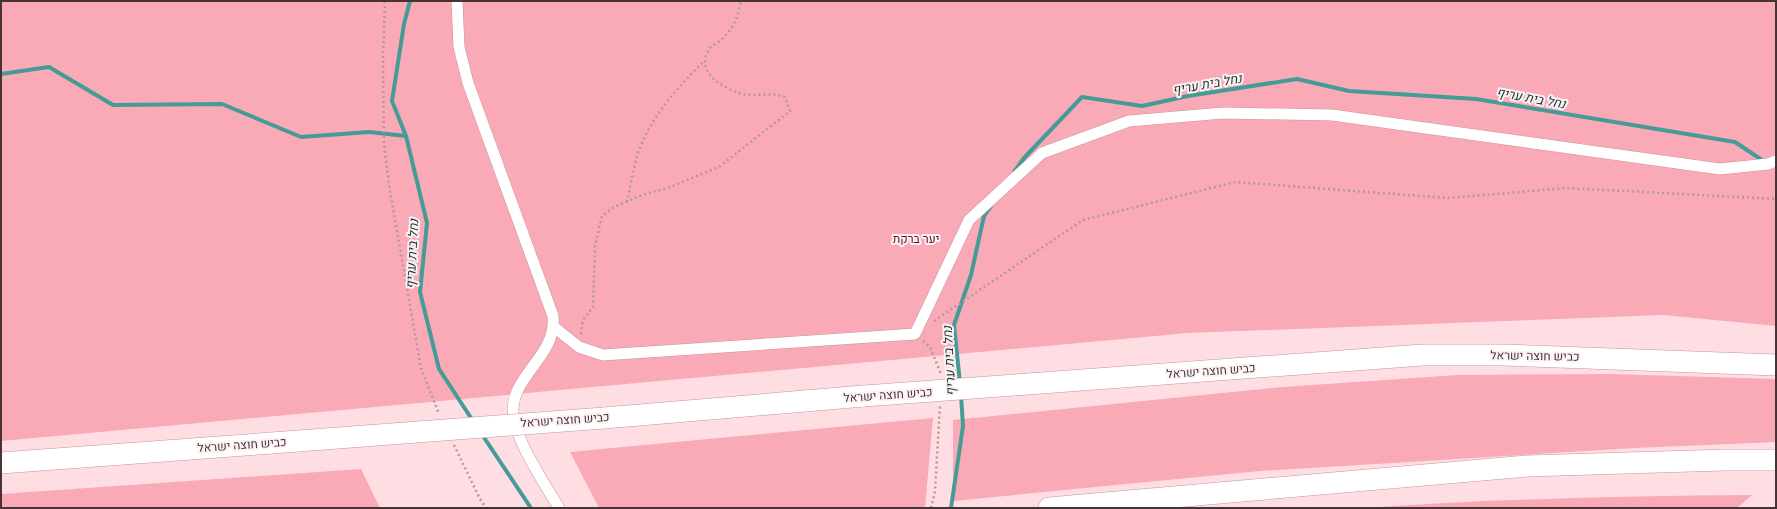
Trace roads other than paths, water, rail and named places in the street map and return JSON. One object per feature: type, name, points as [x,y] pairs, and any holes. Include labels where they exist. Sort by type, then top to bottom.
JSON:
[{"type":"highway","name":"כביש חוצה ישראל","points":[[1,463],[604,418],[864,396],[1423,355],[1504,355],[1776,365]]},
{"type":"highway","points":[[1049,508],[1527,466],[1724,460],[1776,460]]},
{"type":"street","points":[[457,1],[459,47],[468,83],[553,316],[554,327],[544,354],[516,395],[513,410],[515,424],[521,441],[559,508]]},
{"type":"street","points":[[554,327],[579,347],[603,355],[915,334],[970,220],[1042,153],[1129,121],[1222,113],[1332,115],[1720,169],[1768,164],[1776,161]]},
{"type":"waterway","name":"נחל בית עריף","points":[[410,1],[404,24],[392,101],[406,136],[427,223],[420,292],[439,369],[473,421]]},
{"type":"waterway","points":[[1,74],[49,67],[113,105],[222,104],[301,137],[369,132],[406,136]]},
{"type":"waterway","name":"נחל בית עריף","points":[[1014,172],[1024,158],[1082,97],[1142,106],[1188,96],[1297,79],[1349,91],[1476,99],[1735,142],[1765,162]]},
{"type":"waterway","name":"נחל בית עריף","points":[[960,383],[954,325],[971,275],[984,216],[991,206]]},
{"type":"waterway","name":"נחל בית עריף","points":[[951,508],[963,426],[961,395]]},
{"type":"waterway","name":"נחל בית עריף","points":[[481,433],[531,508]]},
{"type":"park label","name":"יער ברקת","points":[[916,239]]}]
